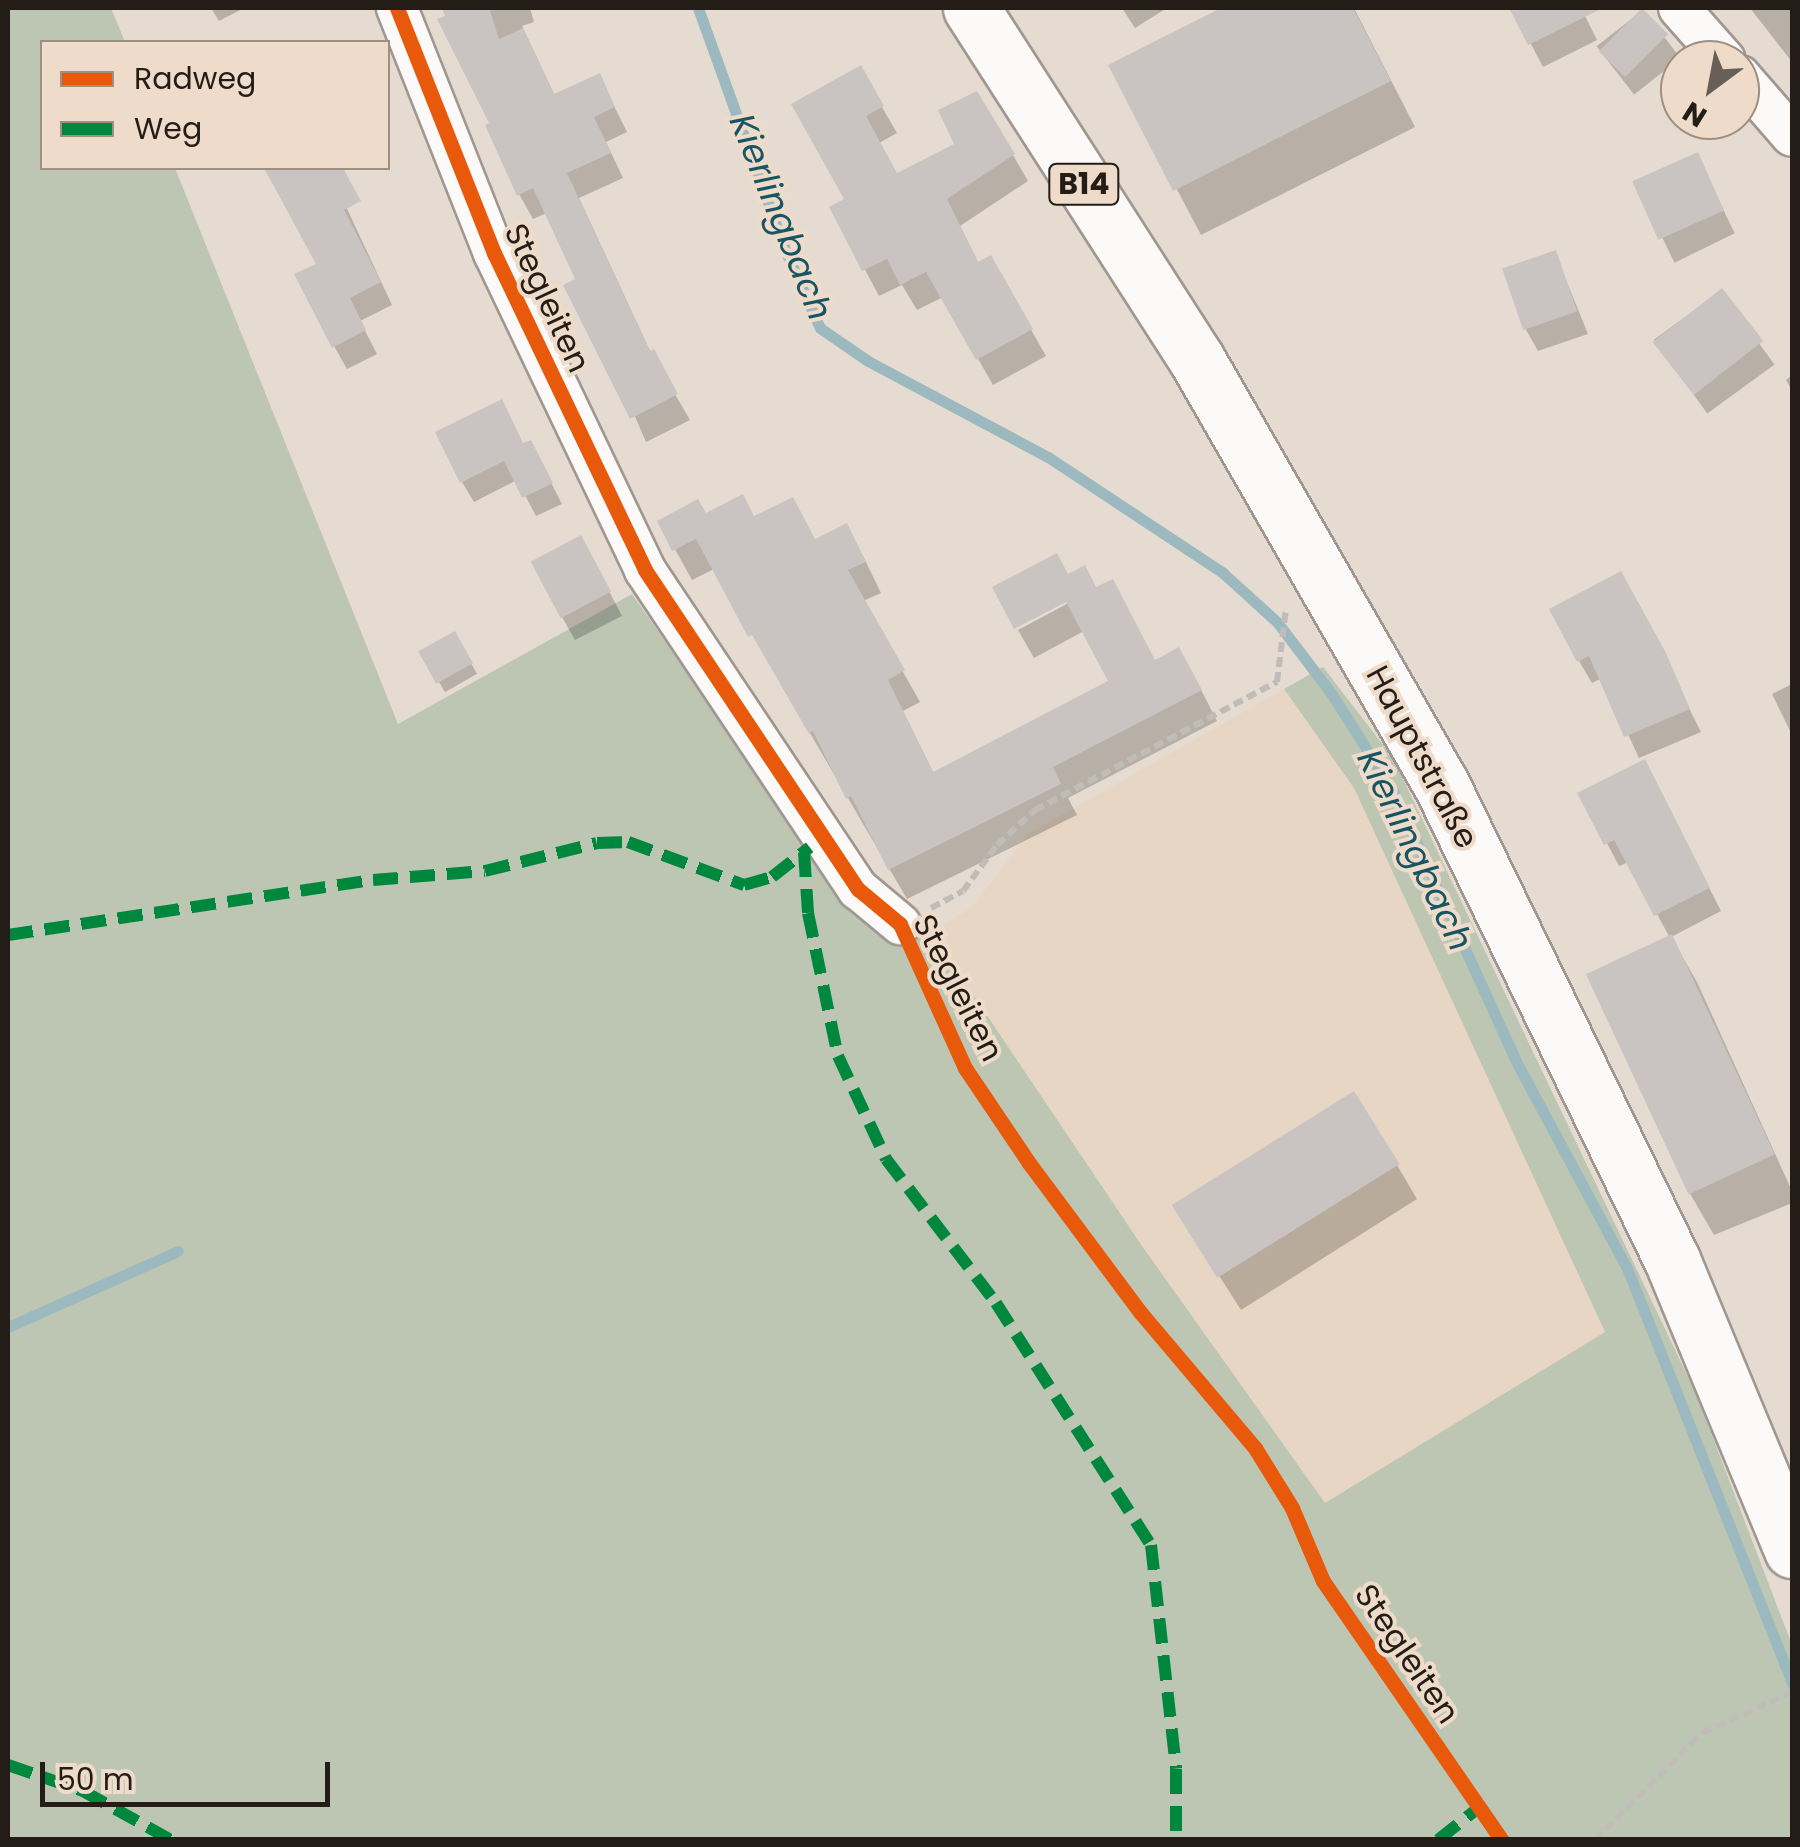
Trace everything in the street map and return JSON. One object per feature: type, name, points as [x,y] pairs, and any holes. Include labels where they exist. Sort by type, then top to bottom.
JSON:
[{"type":"main road","name":"Hauptstraße","points":[[970,8],[1197,360],[1441,784],[1672,1260],[1792,1550]]},
{"type":"street","name":"Stegleiten","points":[[397,8],[494,252],[644,570],[858,890],[900,924]]},
{"type":"street","points":[[1679,8],[1708,40]]},
{"type":"street","points":[[1760,99],[1792,136]]},
{"type":"path","points":[[900,924],[964,892],[997,846],[1035,810],[1276,682],[1287,602]]},
{"type":"path","points":[[1595,1840],[1702,1733],[1792,1692]]},
{"type":"shaded area","points":[[1284,689],[1354,788],[1606,1332],[1325,1504],[1142,1246],[931,932],[971,908],[1028,834]]},
{"type":"green space","points":[[8,8],[111,8],[124,40],[40,40],[40,170],[176,170],[398,724],[632,594],[853,910],[931,932],[1142,1246],[1325,1503],[1605,1332],[1354,788],[1284,689],[1323,667],[1393,758],[1697,1396],[1792,1645],[1792,1839],[8,1840]]},
{"type":"building","points":[[442,8],[489,8],[499,39],[523,28],[554,94],[600,73],[615,107],[594,117],[611,153],[567,173],[650,351],[654,349],[678,394],[630,419],[563,285],[575,279],[533,188],[517,196],[485,125],[489,123],[437,19],[445,16]]},
{"type":"building","points":[[1221,8],[1353,8],[1391,81],[1173,191],[1108,65]]},
{"type":"building","points":[[1509,8],[1603,8],[1528,45]]},
{"type":"building","points":[[1642,8],[1668,34],[1625,77],[1599,51]]},
{"type":"building","points":[[861,65],[884,106],[866,116],[897,173],[954,144],[938,110],[977,91],[1015,154],[947,199],[978,262],[991,255],[1033,329],[976,360],[926,272],[900,285],[887,259],[862,271],[829,207],[844,199],[791,104]]},
{"type":"building","points":[[1698,152],[1724,210],[1658,240],[1632,181]]},
{"type":"building","points":[[265,170],[344,170],[361,201],[344,210],[381,282],[350,298],[366,330],[332,348],[294,274],[316,264]]},
{"type":"building","points":[[1556,250],[1577,311],[1523,330],[1502,269]]},
{"type":"building","points":[[1722,288],[1763,341],[1694,395],[1653,342]]},
{"type":"building","points":[[502,399],[523,443],[531,440],[553,483],[522,498],[504,461],[460,483],[435,432]]},
{"type":"building","points":[[743,494],[754,516],[793,497],[815,539],[847,523],[866,562],[848,570],[905,670],[888,680],[933,772],[1108,681],[1066,602],[1014,629],[992,587],[1057,553],[1068,574],[1085,565],[1096,587],[1113,579],[1155,660],[1179,647],[1202,690],[1053,767],[1061,784],[888,870],[851,796],[846,799],[813,731],[809,734],[752,635],[748,637],[696,539],[672,551],[657,521],[698,499],[706,513]]},
{"type":"building","points":[[581,535],[611,592],[561,618],[531,562]]},
{"type":"building","points":[[1621,571],[1666,653],[1690,709],[1624,737],[1589,656],[1577,662],[1549,609]]},
{"type":"building","points":[[455,631],[473,663],[436,684],[418,651]]},
{"type":"building","points":[[1645,759],[1710,888],[1654,916],[1614,840],[1604,845],[1577,793]]},
{"type":"building","points":[[1672,934],[1775,1154],[1689,1194],[1586,974]]},
{"type":"building","points":[[1354,1091],[1400,1164],[1217,1278],[1172,1205]]},
{"type":"waterway","name":"Kierlingbach","points":[[698,8],[786,252],[820,328],[868,361],[1048,457],[1223,573],[1277,622],[1331,693],[1393,791],[1518,1065],[1627,1268],[1792,1683]]},
{"type":"waterway","points":[[8,1327],[178,1251]]},
{"type":"marked path","points":[[8,935],[373,880],[485,871],[597,843],[628,842],[744,885],[772,877],[810,847]]},
{"type":"marked path","points":[[804,852],[808,913],[838,1056],[886,1159],[996,1303],[1151,1545],[1176,1769],[1176,1840]]},
{"type":"marked path","points":[[8,1765],[83,1791],[171,1840]]},
{"type":"marked path","points":[[1438,1840],[1477,1809]]},
{"type":"cycle path","points":[[397,8],[494,253],[645,570],[858,889],[900,924],[965,1068],[1029,1163],[1140,1312],[1255,1448],[1292,1508],[1323,1581],[1502,1840]]}]
